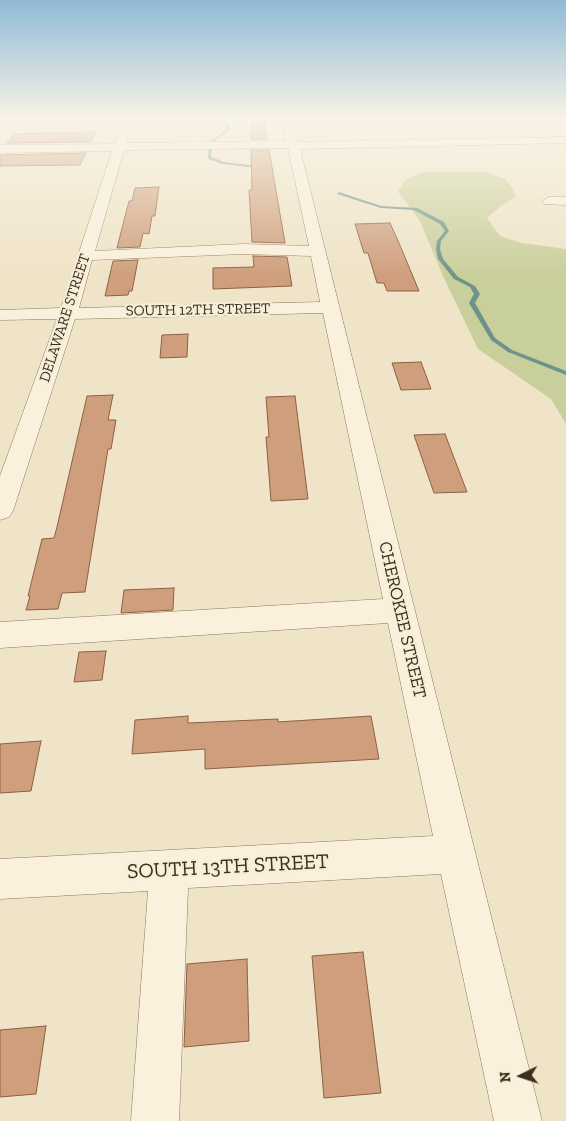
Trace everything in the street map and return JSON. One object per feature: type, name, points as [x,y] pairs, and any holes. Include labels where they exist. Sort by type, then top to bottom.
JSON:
[{"type":"street","name":"DELAWARE STREET","points":[[0,511],[68,313],[111,171]]},
{"type":"street","name":"CHEROKEE STREET","points":[[299,171],[329,307],[518,1121]]},
{"type":"street","points":[[549,201],[566,201]]},
{"type":"street","points":[[85,256],[244,249],[317,251]]},
{"type":"street","name":"SOUTH 12TH STREET","points":[[0,315],[329,307]]},
{"type":"street","points":[[0,635],[399,610]]},
{"type":"street","name":"SOUTH 13TH STREET","points":[[0,879],[456,854]]},
{"type":"street","points":[[155,1121],[169,870]]},
{"type":"green space","points":[[424,172],[487,172],[505,179],[513,189],[516,197],[502,205],[487,218],[500,236],[522,243],[566,249],[566,424],[551,399],[478,349],[443,276],[420,221],[398,192],[406,179]]},
{"type":"building","points":[[252,171],[273,171],[285,243],[252,242],[249,190],[252,190]]},
{"type":"building","points":[[159,187],[155,216],[152,216],[149,234],[143,233],[140,247],[117,248],[129,201],[132,201],[135,188]]},
{"type":"building","points":[[390,223],[419,291],[387,291],[384,283],[377,283],[368,253],[364,253],[355,224]]},
{"type":"building","points":[[253,256],[287,257],[292,286],[213,289],[213,268],[254,267]]},
{"type":"building","points":[[138,260],[132,291],[129,291],[128,295],[105,296],[113,261]]},
{"type":"building","points":[[188,334],[187,357],[160,358],[162,335]]},
{"type":"building","points":[[421,362],[431,389],[401,390],[392,363]]},
{"type":"building","points":[[113,395],[108,420],[116,420],[111,449],[108,449],[85,592],[62,593],[58,609],[26,610],[42,539],[54,538],[87,396]]},
{"type":"building","points":[[295,396],[308,499],[271,501],[266,437],[269,437],[266,397]]},
{"type":"building","points":[[445,434],[467,492],[434,493],[414,435]]},
{"type":"building","points":[[174,588],[173,610],[121,613],[124,590]]},
{"type":"building","points":[[106,651],[102,680],[74,682],[79,652]]},
{"type":"building","points":[[188,716],[188,723],[278,719],[278,722],[371,716],[379,759],[205,769],[205,749],[132,754],[135,720]]},
{"type":"building","points":[[41,741],[31,791],[0,793],[0,744]]},
{"type":"building","points":[[363,952],[381,1093],[324,1098],[312,956]]},
{"type":"building","points":[[247,959],[249,1041],[184,1047],[187,964]]},
{"type":"building","points":[[46,1026],[36,1094],[0,1097],[0,1030]]},
{"type":"waterway","points":[[339,193],[381,207],[415,209],[442,223],[447,231],[439,241],[438,249],[441,259],[456,278],[472,286],[477,294],[472,303],[493,339],[510,351],[566,373]]}]
